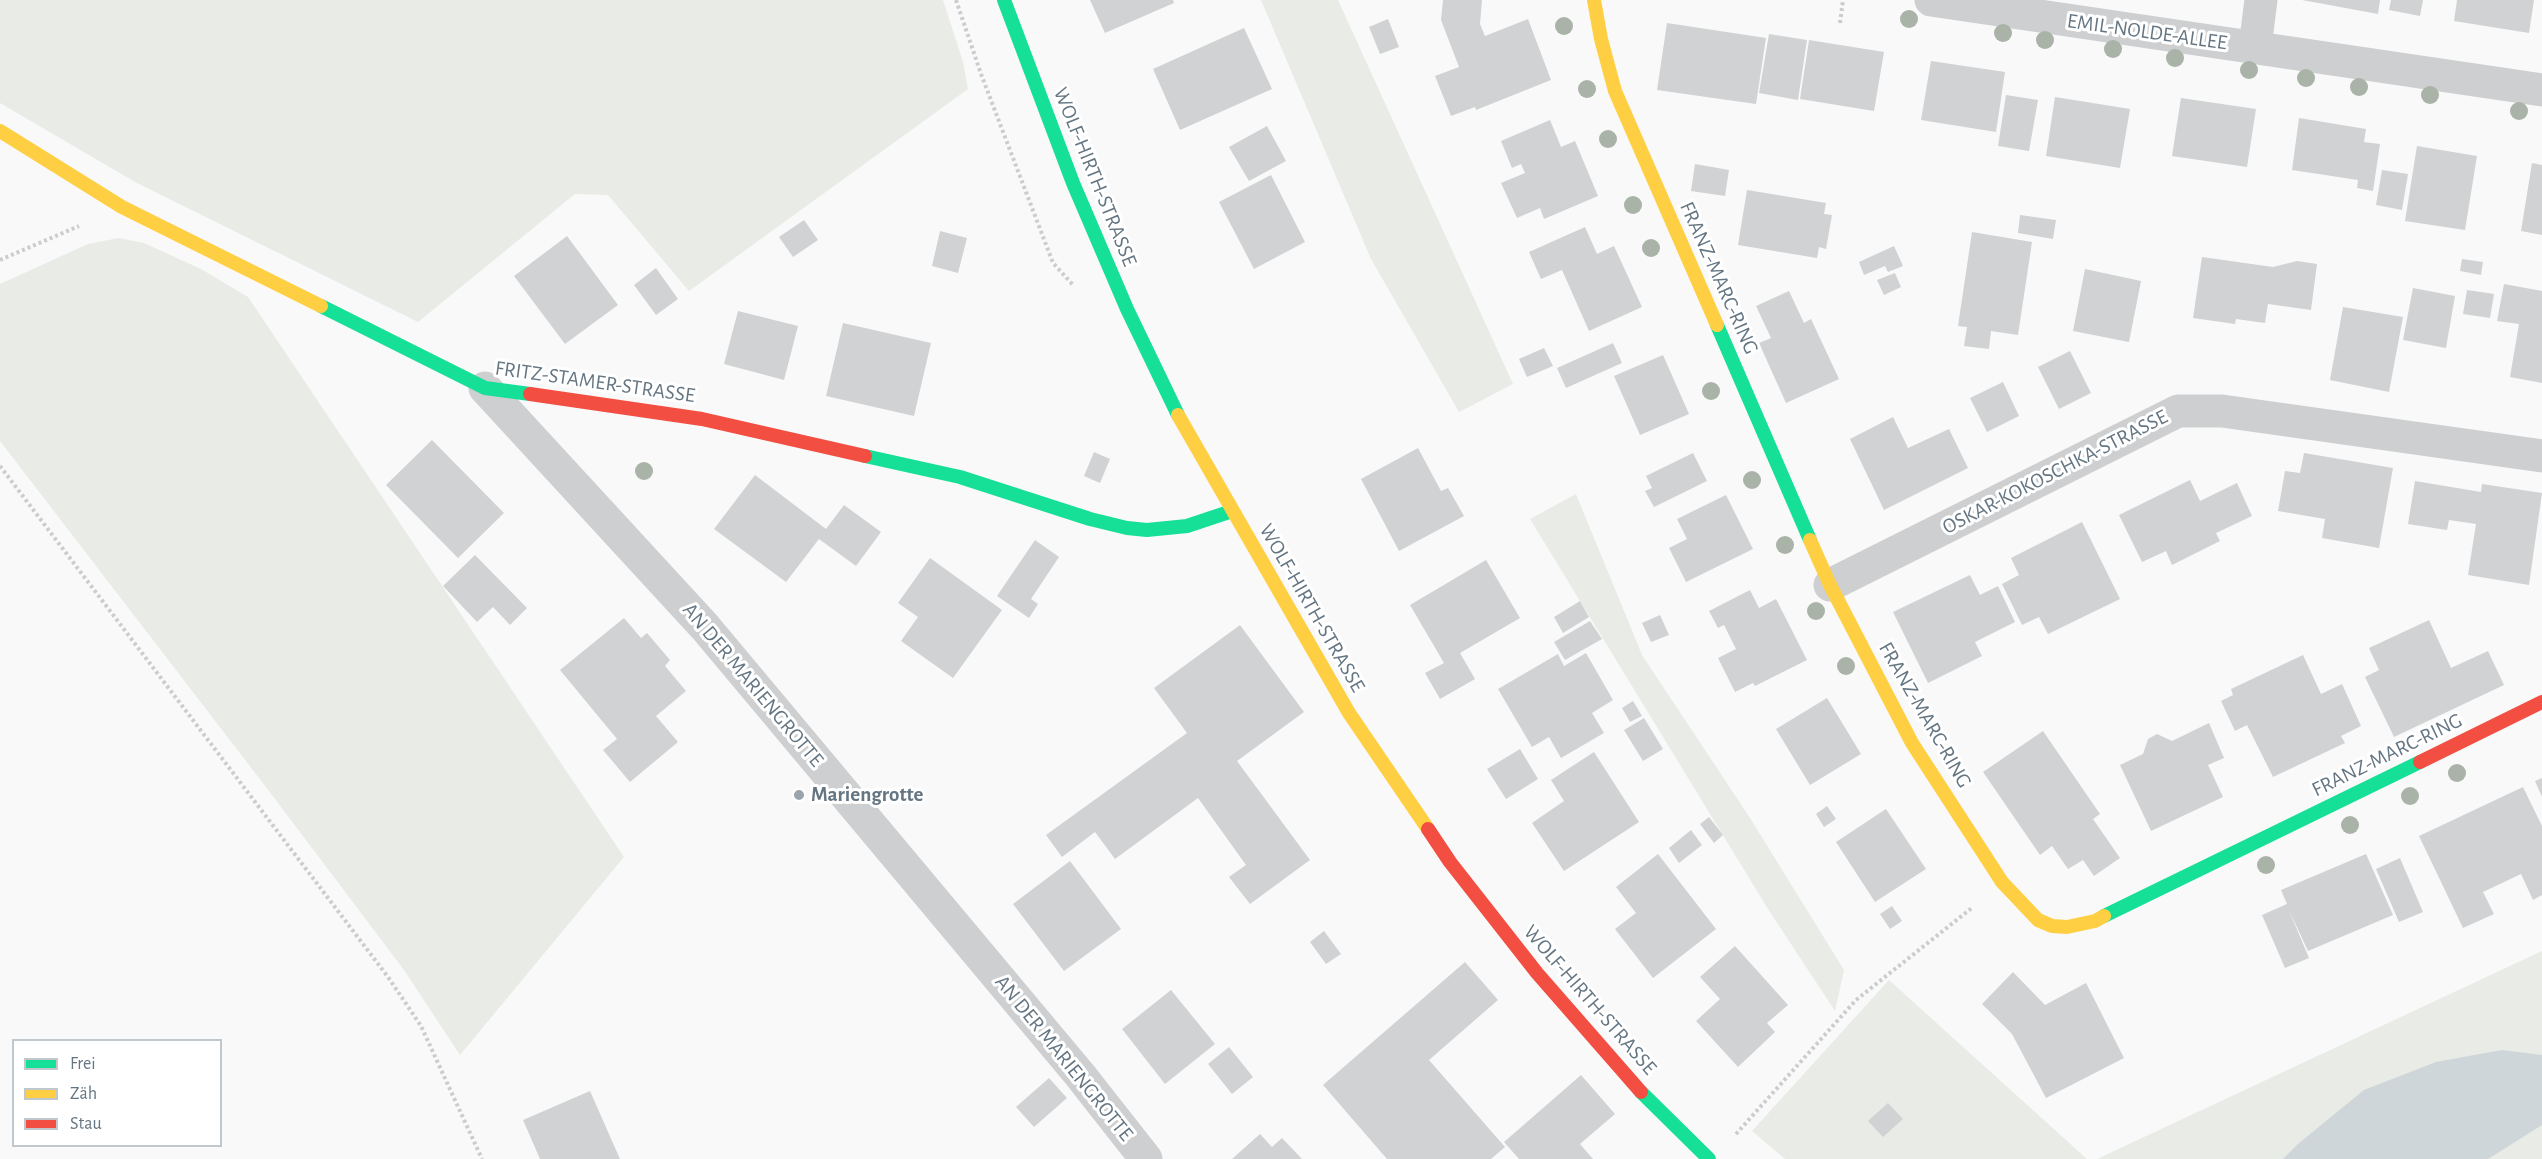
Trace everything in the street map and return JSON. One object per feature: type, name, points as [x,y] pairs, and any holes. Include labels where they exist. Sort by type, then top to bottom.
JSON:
[{"type":"street","name":"WOLF-HIRTH-STRASSE","points":[[1004,0],[1073,183],[1127,309],[1177,412],[1349,713],[1450,862],[1537,973],[1635,1086],[1709,1159]]},
{"type":"street","name":"FRANZ-MARC-RING","points":[[1594,0],[1601,39],[1615,91],[1830,585],[1912,743],[2007,888],[2038,920],[2052,926],[2067,927],[2095,921],[2542,702]]},
{"type":"street","name":"EMIL-NOLDE-ALLEE","points":[[1931,0],[2542,90]]},
{"type":"street","name":"EMIL-NOLDE-ALLEE","points":[[2255,47],[2261,0]]},
{"type":"street","name":"FRITZ-STAMER-STRASSE","points":[[0,131],[122,207],[485,388],[702,419],[960,477],[1090,519],[1127,528],[1147,530],[1187,526],[1232,511]]},
{"type":"street","name":"AN DER MARIENGROTTE","points":[[485,388],[705,627],[1080,1075],[1146,1159]]},
{"type":"street","name":"OSKAR-KOKOSCHKA-STRASSE","points":[[1830,585],[2178,411],[2222,411],[2542,456]]},
{"type":"path","points":[[956,0],[981,74],[1053,263],[1076,288]]},
{"type":"path","points":[[1840,23],[1843,0]]},
{"type":"path","points":[[0,260],[122,207]]},
{"type":"path","points":[[0,466],[388,977],[421,1026],[482,1159]]},
{"type":"path","points":[[1732,1138],[1856,1000],[1974,906]]},
{"type":"shaded area","points":[[0,0],[943,0],[963,62],[968,89],[689,291],[608,195],[575,194],[418,322],[135,182],[0,103]]},
{"type":"shaded area","points":[[1261,0],[1338,0],[1513,384],[1459,412],[1371,259]]},
{"type":"shaded area","points":[[119,238],[144,243],[201,269],[248,297],[624,857],[460,1055],[404,970],[0,441],[0,284],[88,244]]},
{"type":"shaded area","points":[[1576,494],[1642,655],[1750,818],[1844,970],[1835,1011],[1768,909],[1530,519]]},
{"type":"shaded area","points":[[2542,951],[2542,1159],[2097,1159]]},
{"type":"shaded area","points":[[1889,980],[2087,1159],[1785,1159],[1752,1131]]},
{"type":"shaded area","points":[[2502,1050],[2542,1055],[2542,1125],[2488,1159],[2283,1159],[2364,1090],[2436,1062]]},
{"type":"building","points":[[1090,0],[1173,0],[1174,3],[1105,33]]},
{"type":"building","points":[[1443,0],[1482,0],[1480,24],[1485,36],[1528,19],[1551,80],[1476,110],[1475,107],[1451,116],[1435,76],[1459,67],[1441,20]]},
{"type":"building","points":[[2302,0],[2380,0],[2378,14]]},
{"type":"building","points":[[2391,0],[2423,0],[2420,16],[2389,10]]},
{"type":"building","points":[[2457,0],[2534,0],[2529,33],[2454,21]]},
{"type":"building","points":[[1388,19],[1399,47],[1380,54],[1369,27]]},
{"type":"building","points":[[1667,23],[1766,38],[1756,104],[1657,90]]},
{"type":"building","points":[[1244,28],[1272,89],[1180,130],[1153,69]]},
{"type":"building","points":[[1769,34],[1807,40],[1798,100],[1759,93]]},
{"type":"building","points":[[1809,40],[1884,52],[1874,111],[1800,99]]},
{"type":"building","points":[[1931,61],[2005,72],[1996,132],[1921,120]]},
{"type":"building","points":[[2006,95],[2038,100],[2029,151],[1998,146]]},
{"type":"building","points":[[2055,97],[2130,109],[2120,168],[2046,156]]},
{"type":"building","points":[[2181,98],[2256,109],[2247,167],[2172,156]]},
{"type":"building","points":[[2299,118],[2366,129],[2364,142],[2380,144],[2373,191],[2357,188],[2358,180],[2292,170]]},
{"type":"building","points":[[1550,120],[1561,147],[1575,141],[1598,196],[1544,219],[1540,208],[1517,218],[1501,183],[1525,173],[1521,164],[1512,168],[1501,141]]},
{"type":"building","points":[[1267,126],[1286,161],[1249,181],[1229,147]]},
{"type":"building","points":[[2417,146],[2477,156],[2465,230],[2405,221]]},
{"type":"building","points":[[2532,163],[2542,165],[2542,235],[2521,231]]},
{"type":"building","points":[[1695,164],[1729,170],[1725,196],[1691,191]]},
{"type":"building","points":[[2382,170],[2408,174],[2402,210],[2376,205]]},
{"type":"building","points":[[1271,175],[1305,242],[1254,269],[1219,202]]},
{"type":"building","points":[[1747,190],[1826,203],[1824,214],[1832,215],[1826,249],[1819,247],[1817,258],[1738,245]]},
{"type":"building","points":[[2020,215],[2056,220],[2053,239],[2018,233]]},
{"type":"building","points":[[804,220],[818,240],[793,257],[779,237]]},
{"type":"building","points":[[1585,227],[1597,254],[1614,246],[1642,307],[1589,331],[1562,270],[1541,279],[1529,252]]},
{"type":"building","points":[[940,231],[967,238],[958,273],[932,266]]},
{"type":"building","points":[[1972,232],[2032,242],[2018,335],[1991,331],[1989,349],[1964,346],[1967,327],[1958,326]]},
{"type":"building","points":[[567,236],[618,305],[565,344],[514,276]]},
{"type":"building","points":[[1894,246],[1903,266],[1888,272],[1885,266],[1864,275],[1859,262]]},
{"type":"building","points":[[2202,257],[2273,267],[2297,261],[2317,264],[2311,310],[2268,304],[2265,323],[2236,319],[2235,324],[2193,318]]},
{"type":"building","points":[[2462,259],[2483,262],[2481,275],[2460,271]]},
{"type":"building","points":[[656,268],[678,299],[656,315],[634,285]]},
{"type":"building","points":[[2085,269],[2141,281],[2129,342],[2073,331]]},
{"type":"building","points":[[1895,273],[1901,287],[1884,295],[1877,280]]},
{"type":"building","points":[[2504,284],[2542,291],[2542,383],[2510,377],[2519,324],[2497,321]]},
{"type":"building","points":[[2413,288],[2455,296],[2446,348],[2403,340]]},
{"type":"building","points":[[2467,290],[2494,294],[2490,318],[2463,314]]},
{"type":"building","points":[[1789,291],[1804,323],[1811,319],[1839,379],[1786,403],[1759,343],[1771,338],[1756,306]]},
{"type":"building","points":[[2343,307],[2403,317],[2389,392],[2330,380]]},
{"type":"building","points":[[738,311],[798,326],[784,380],[724,364]]},
{"type":"building","points":[[843,323],[931,343],[914,416],[826,396]]},
{"type":"building","points":[[1613,343],[1622,363],[1566,388],[1557,368]]},
{"type":"building","points":[[1544,348],[1553,366],[1527,377],[1519,359]]},
{"type":"building","points":[[2070,351],[2091,393],[2059,409],[2038,367]]},
{"type":"building","points":[[1663,355],[1689,414],[1640,435],[1614,376]]},
{"type":"building","points":[[2003,382],[2019,416],[1987,432],[1970,398]]},
{"type":"building","points":[[1893,417],[1908,448],[1949,429],[1968,468],[1884,510],[1850,439]]},
{"type":"building","points":[[432,440],[504,513],[458,558],[386,485]]},
{"type":"building","points":[[1418,448],[1441,491],[1448,488],[1464,516],[1399,551],[1361,479]]},
{"type":"building","points":[[1094,452],[1110,459],[1100,483],[1084,476]]},
{"type":"building","points":[[1693,453],[1707,481],[1654,507],[1645,491],[1652,488],[1646,476]]},
{"type":"building","points":[[2304,453],[2393,468],[2379,548],[2322,538],[2325,519],[2278,511],[2285,471],[2300,473]]},
{"type":"building","points":[[755,475],[826,529],[844,505],[881,532],[856,566],[819,539],[786,582],[714,529]]},
{"type":"building","points":[[2190,480],[2200,501],[2237,483],[2252,516],[2216,533],[2220,541],[2172,565],[2166,551],[2142,562],[2119,515]]},
{"type":"building","points":[[2415,481],[2481,492],[2482,484],[2542,493],[2529,585],[2468,575],[2476,524],[2449,520],[2447,530],[2408,524]]},
{"type":"building","points":[[1726,495],[1753,549],[1686,582],[1669,548],[1687,539],[1677,519]]},
{"type":"building","points":[[2082,522],[2120,599],[2048,634],[2039,617],[2022,625],[2002,584],[2019,575],[2011,558]]},
{"type":"building","points":[[1035,540],[1059,557],[1031,599],[1038,604],[1029,618],[997,596]]},
{"type":"building","points":[[475,555],[527,608],[510,625],[493,607],[477,622],[443,586]]},
{"type":"building","points":[[930,558],[1002,610],[953,678],[901,641],[918,617],[898,603]]},
{"type":"building","points":[[1486,560],[1520,618],[1460,653],[1475,679],[1440,699],[1425,673],[1444,663],[1410,605]]},
{"type":"building","points":[[1970,575],[1980,595],[1998,586],[2015,622],[1975,642],[1982,656],[1928,683],[1893,612]]},
{"type":"building","points":[[1750,590],[1759,608],[1776,599],[1807,660],[1755,686],[1753,683],[1735,692],[1718,658],[1736,649],[1724,625],[1718,628],[1709,611]]},
{"type":"building","points":[[1580,601],[1589,617],[1563,633],[1554,617]]},
{"type":"building","points":[[1660,615],[1669,635],[1651,642],[1642,623]]},
{"type":"building","points":[[624,618],[641,638],[647,633],[670,660],[665,666],[686,691],[656,716],[678,742],[630,782],[603,750],[617,739],[560,670]]},
{"type":"building","points":[[2429,620],[2451,668],[2488,651],[2504,685],[2394,737],[2365,677],[2379,670],[2369,648]]},
{"type":"building","points":[[1590,621],[1602,639],[1565,660],[1554,642]]},
{"type":"building","points":[[1240,625],[1304,712],[1237,761],[1310,860],[1250,904],[1229,877],[1246,865],[1198,798],[1115,859],[1095,832],[1062,857],[1046,835],[1187,733],[1154,688]]},
{"type":"building","points":[[1586,653],[1613,700],[1592,713],[1604,733],[1561,758],[1549,737],[1532,747],[1498,689],[1558,654],[1564,666]]},
{"type":"building","points":[[2303,655],[2321,694],[2342,684],[2361,726],[2341,736],[2345,743],[2273,777],[2247,725],[2235,731],[2221,701],[2233,695],[2231,689]]},
{"type":"building","points":[[1827,698],[1861,754],[1810,785],[1776,729]]},
{"type":"building","points":[[1633,701],[1642,716],[1630,722],[1622,708]]},
{"type":"building","points":[[1644,718],[1663,749],[1643,761],[1624,730]]},
{"type":"building","points":[[2209,723],[2224,758],[2208,765],[2223,797],[2151,831],[2120,765],[2143,754],[2148,739],[2157,734],[2172,741]]},
{"type":"building","points":[[2043,731],[2100,814],[2093,819],[2120,858],[2094,876],[2083,860],[2068,869],[2052,846],[2040,855],[1983,772]]},
{"type":"building","points":[[1520,749],[1538,779],[1506,799],[1487,769]]},
{"type":"building","points":[[1594,752],[1639,822],[1564,871],[1532,823],[1564,801],[1551,780]]},
{"type":"building","points":[[2542,778],[2542,797],[2535,781]]},
{"type":"building","points":[[2523,787],[2542,826],[2542,895],[2533,900],[2521,874],[2483,892],[2494,914],[2463,928],[2419,836]]},
{"type":"building","points":[[1827,806],[1836,819],[1824,827],[1816,814]]},
{"type":"building","points":[[1886,809],[1926,869],[1875,902],[1836,842]]},
{"type":"building","points":[[1709,817],[1723,835],[1714,843],[1700,824]]},
{"type":"building","points":[[1691,830],[1702,845],[1679,863],[1669,848]]},
{"type":"building","points":[[1658,854],[1716,929],[1653,978],[1615,929],[1636,913],[1616,887]]},
{"type":"building","points":[[2366,854],[2393,915],[2308,951],[2288,908],[2309,958],[2285,968],[2262,915],[2287,904],[2281,890]]},
{"type":"building","points":[[2400,858],[2423,912],[2399,922],[2376,869]]},
{"type":"building","points":[[1070,861],[1121,929],[1064,971],[1013,904]]},
{"type":"building","points":[[1892,906],[1902,921],[1890,929],[1880,914]]},
{"type":"building","points":[[1324,931],[1341,954],[1326,964],[1310,942]]},
{"type":"building","points":[[1735,946],[1788,1005],[1767,1023],[1775,1032],[1738,1067],[1696,1021],[1720,999],[1700,977]]},
{"type":"building","points":[[1465,962],[1498,1000],[1429,1060],[1505,1147],[1491,1159],[1387,1159],[1323,1085]]},
{"type":"building","points":[[2013,972],[2045,1005],[2086,983],[2124,1058],[2046,1098],[2012,1034],[1982,1004]]},
{"type":"building","points":[[1171,990],[1215,1044],[1165,1084],[1122,1029]]},
{"type":"building","points":[[1229,1047],[1253,1077],[1232,1094],[1208,1064]]},
{"type":"building","points":[[1581,1075],[1615,1114],[1580,1144],[1593,1159],[1519,1159],[1504,1142]]},
{"type":"building","points":[[1049,1078],[1067,1098],[1034,1127],[1016,1107]]},
{"type":"building","points":[[590,1091],[620,1159],[540,1159],[523,1120]]},
{"type":"building","points":[[1888,1103],[1903,1119],[1883,1137],[1868,1121]]},
{"type":"building","points":[[1260,1134],[1272,1147],[1282,1138],[1302,1159],[1232,1159]]},
{"type":"traffic: fast","points":[[1004,0],[1073,183],[1127,309],[1178,415]]},
{"type":"traffic: fast","points":[[321,306],[485,388],[530,394]]},
{"type":"traffic: fast","points":[[1717,325],[1810,540]]},
{"type":"traffic: fast","points":[[865,456],[960,477],[1090,519],[1127,528],[1147,530],[1187,526],[1232,511]]},
{"type":"traffic: fast","points":[[2104,916],[2420,762]]},
{"type":"traffic: fast","points":[[1641,1092],[1709,1159]]},
{"type":"traffic: slow","points":[[1594,0],[1601,39],[1615,91],[1717,325]]},
{"type":"traffic: slow","points":[[0,131],[122,207],[321,306]]},
{"type":"traffic: slow","points":[[1178,415],[1349,713],[1428,829]]},
{"type":"traffic: slow","points":[[1810,540],[1830,585],[1912,743],[2002,882],[2038,920],[2052,926],[2067,927],[2095,921],[2104,916]]},
{"type":"traffic: jam","points":[[530,394],[702,419],[865,456]]},
{"type":"traffic: jam","points":[[2420,762],[2542,702]]},
{"type":"traffic: jam","points":[[1428,829],[1450,862],[1537,973],[1641,1092]]},
{"type":"place","name":"Mariengrotte","points":[[799,795]]}]
